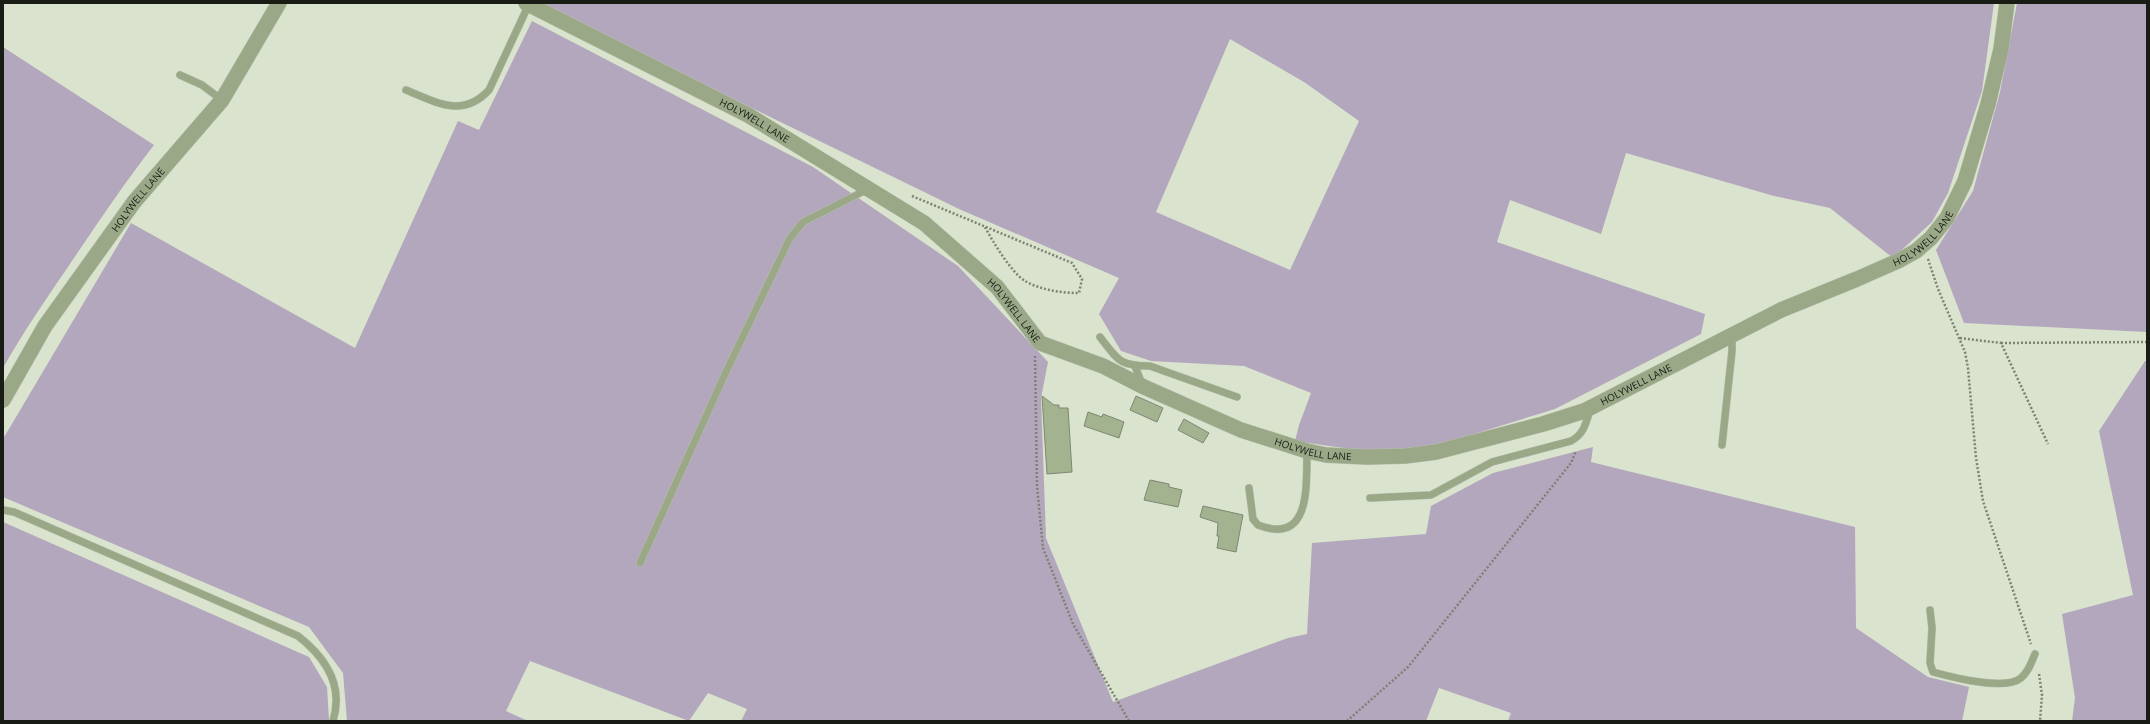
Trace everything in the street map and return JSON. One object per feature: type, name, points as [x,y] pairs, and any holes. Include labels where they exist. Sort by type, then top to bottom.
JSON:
[{"type":"street","name":"HOLYWELL LANE","points":[[3,400],[45,326],[134,202],[222,100],[279,3]]},
{"type":"street","name":"HOLYWELL LANE","points":[[527,4],[748,115],[924,223],[997,287],[1040,343],[1103,366],[1144,387],[1241,430],[1307,451],[1326,455],[1367,457],[1405,456],[1436,452],[1543,424],[1591,408],[1781,310],[1898,261],[1916,251],[1931,238],[1947,218],[1965,181],[1988,104],[2001,49],[2008,3]]},
{"type":"lane","points":[[406,90],[449,106],[459,107],[478,101],[489,90],[527,4]]},
{"type":"lane","points":[[180,75],[202,85],[222,100]]},
{"type":"lane","points":[[640,563],[725,374],[790,238],[802,222],[869,189]]},
{"type":"lane","points":[[1722,445],[1733,347],[1732,335]]},
{"type":"lane","points":[[1100,337],[1119,362],[1135,366],[1150,366],[1237,397]]},
{"type":"lane","points":[[1135,366],[1144,387]]},
{"type":"lane","points":[[1370,498],[1431,495],[1492,462],[1572,441],[1579,437],[1591,408]]},
{"type":"lane","points":[[1249,488],[1253,518],[1258,525],[1285,529],[1294,523],[1300,516],[1304,505],[1307,451]]},
{"type":"lane","points":[[3,510],[14,512],[298,636],[320,654],[330,669],[336,695],[336,710],[333,721]]},
{"type":"lane","points":[[1930,610],[1932,628],[1930,663],[1933,672],[1972,680],[2004,683],[2020,679],[2029,669],[2034,654]]},
{"type":"path","points":[[905,194],[985,227],[1072,263],[1082,279],[1079,293],[1060,293],[1024,281],[998,252],[985,227]]},
{"type":"path","points":[[1931,238],[1928,260],[1965,352],[1968,368],[1976,458],[1983,501],[2034,654],[2042,695],[2040,721]]},
{"type":"path","points":[[1959,338],[2001,343],[2147,342]]},
{"type":"path","points":[[2001,343],[2048,444]]},
{"type":"path","points":[[1035,354],[1037,486],[1043,548],[1073,624],[1129,721]]},
{"type":"path","points":[[1348,721],[1408,667],[1571,463],[1584,428]]},
{"type":"shaded area","points":[[536,3],[1994,3],[1982,91],[1948,193],[1932,222],[1893,258],[1830,208],[1774,196],[1626,153],[1601,234],[1510,200],[1497,242],[1705,314],[1701,334],[1555,409],[1429,448],[1364,451],[1295,441],[1299,425],[1311,393],[1244,366],[1151,361],[1121,351],[1099,314],[1119,278],[959,209]],"holes":[[[1230,39],[1304,82],[1359,121],[1290,270],[1156,212]]]},
{"type":"shaded area","points":[[2017,3],[2147,3],[2147,332],[1964,323],[1936,250],[1973,191],[2000,92]]},
{"type":"shaded area","points":[[532,21],[813,167],[958,266],[1048,362],[1041,398],[1046,538],[1113,702],[1288,638],[1307,634],[1312,543],[1426,534],[1431,506],[1493,473],[1593,447],[1591,462],[1855,527],[1856,628],[1928,677],[1969,687],[1962,721],[1508,721],[1511,713],[1439,688],[1426,721],[741,721],[747,709],[708,693],[689,721],[530,661],[506,711],[528,721],[347,721],[343,673],[309,627],[3,497],[3,439],[131,223],[355,348],[458,121],[479,130]]},
{"type":"shaded area","points":[[3,47],[154,145],[57,283],[11,353],[3,368]]},
{"type":"shaded area","points":[[2145,361],[2147,361],[2147,721],[2072,721],[2075,698],[2062,614],[2133,595],[2099,431]]},
{"type":"shaded area","points":[[3,522],[309,657],[327,687],[329,720],[331,721],[3,721]]},
{"type":"building","points":[[1042,396],[1054,405],[1059,405],[1059,408],[1068,408],[1072,472],[1047,474]]},
{"type":"building","points":[[1136,396],[1163,408],[1157,422],[1130,410]]},
{"type":"building","points":[[1088,412],[1102,417],[1103,414],[1124,422],[1119,438],[1084,426]]},
{"type":"building","points":[[1184,419],[1209,433],[1203,443],[1178,430]]},
{"type":"building","points":[[1150,480],[1169,484],[1169,487],[1182,490],[1178,507],[1144,500]]},
{"type":"building","points":[[1203,506],[1243,515],[1236,552],[1217,548],[1219,536],[1217,536],[1218,523],[1200,517]]}]
